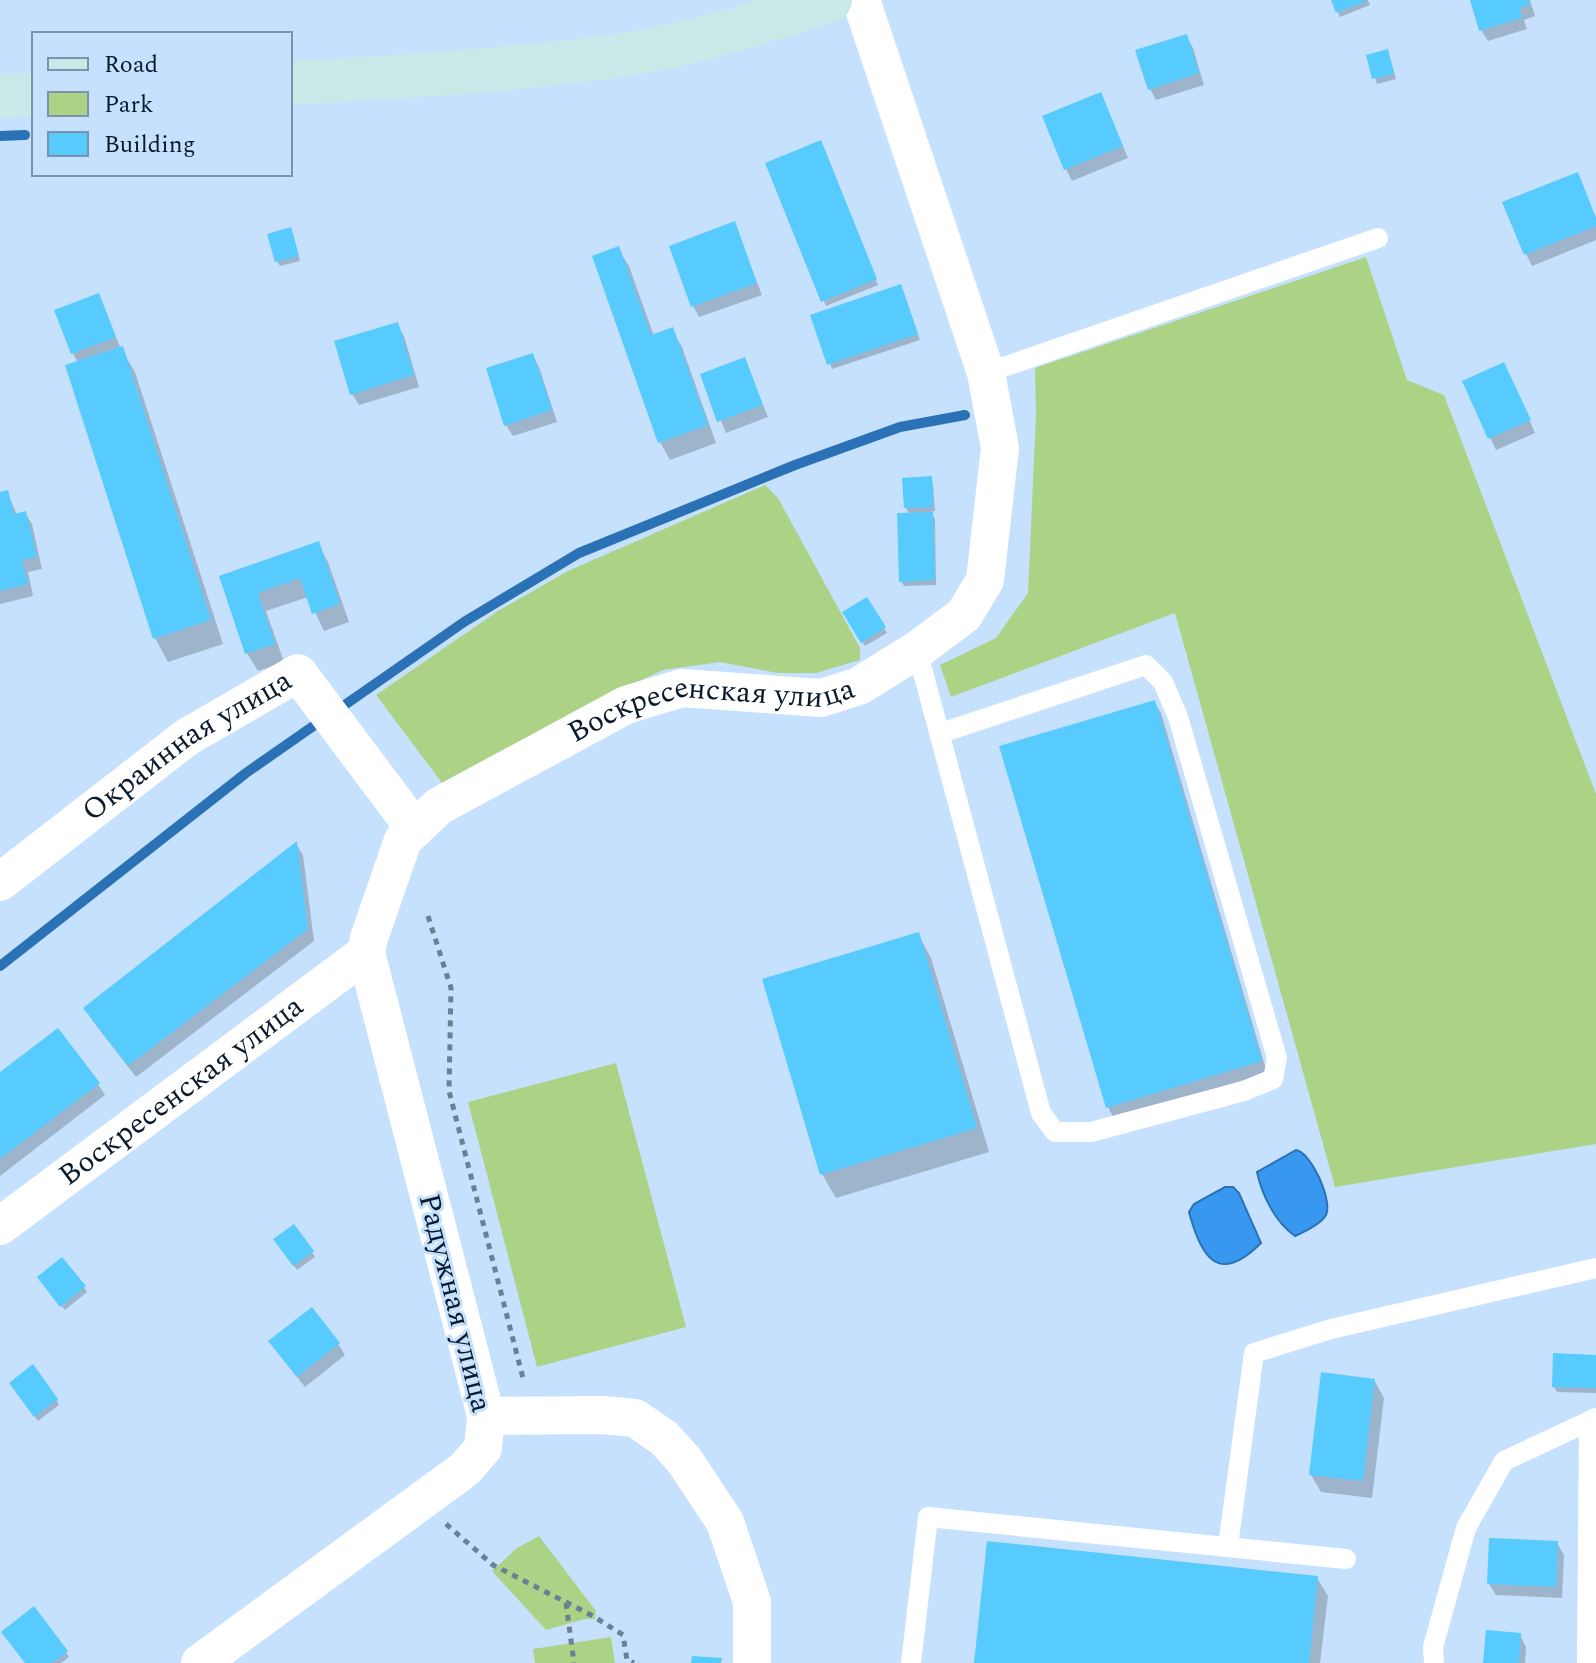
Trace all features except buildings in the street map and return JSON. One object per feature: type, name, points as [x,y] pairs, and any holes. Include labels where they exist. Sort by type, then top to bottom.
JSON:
[{"type":"main road","points":[[292,83],[436,75],[626,54],[752,25],[830,0]]},
{"type":"main road","points":[[0,96],[32,95]]},
{"type":"street","name":"Воскресенская улица","points":[[0,1226],[366,953],[403,840],[439,806],[626,705],[682,688],[821,698],[859,686],[917,650],[964,615],[985,580],[1000,448],[986,373],[861,0]]},
{"type":"street","name":"Окраинная улица","points":[[0,882],[187,737],[298,673],[415,829]]},
{"type":"street","name":"Радужная улица","points":[[200,1663],[465,1469],[483,1448],[486,1416],[366,953]]},
{"type":"street","points":[[486,1416],[601,1415],[635,1418],[664,1438],[684,1460],[725,1522],[752,1602],[752,1663]]},
{"type":"lane","points":[[986,373],[1378,238]]},
{"type":"lane","points":[[917,650],[1041,1113],[1055,1132],[1091,1132],[1244,1091],[1273,1079],[1277,1058],[1178,717],[1163,682],[1146,665],[941,733]]},
{"type":"lane","points":[[1228,1546],[1254,1353],[1331,1329],[1596,1268]]},
{"type":"lane","points":[[1434,1663],[1433,1647],[1466,1528],[1504,1461],[1593,1420],[1587,1663]]},
{"type":"lane","points":[[911,1663],[928,1517],[1346,1559]]},
{"type":"path","points":[[428,916],[451,988],[449,1091],[536,1415]]},
{"type":"path","points":[[421,1501],[493,1565],[623,1635],[627,1660],[634,1663]]},
{"type":"path","points":[[566,1602],[574,1663]]},
{"type":"green space","points":[[1366,257],[1407,380],[1444,395],[1596,794],[1596,1144],[1335,1187],[1175,613],[951,697],[940,665],[996,638],[1028,593],[1036,414],[1035,368]]},
{"type":"green space","points":[[765,485],[778,498],[860,648],[860,660],[816,673],[777,673],[720,662],[663,670],[586,706],[442,783],[376,695],[498,611],[568,571]]},
{"type":"green space","points":[[616,1063],[686,1327],[537,1367],[468,1102]]},
{"type":"green space","points":[[539,1536],[596,1611],[595,1619],[546,1630],[492,1571],[517,1548]]},
{"type":"green space","points":[[611,1637],[615,1663],[535,1663],[533,1649]]},
{"type":"water","points":[[1296,1150],[1314,1168],[1324,1189],[1327,1208],[1320,1222],[1295,1236],[1270,1207],[1257,1172]]},
{"type":"water","points":[[1225,1187],[1233,1187],[1239,1193],[1261,1243],[1233,1263],[1222,1264],[1213,1260],[1199,1242],[1189,1212],[1194,1204]]},
{"type":"waterway","points":[[0,136],[25,135]]},
{"type":"waterway","points":[[336,711],[464,622],[579,553],[795,465],[900,427],[965,415]]},
{"type":"waterway","points":[[0,966],[246,773],[322,720]]}]
